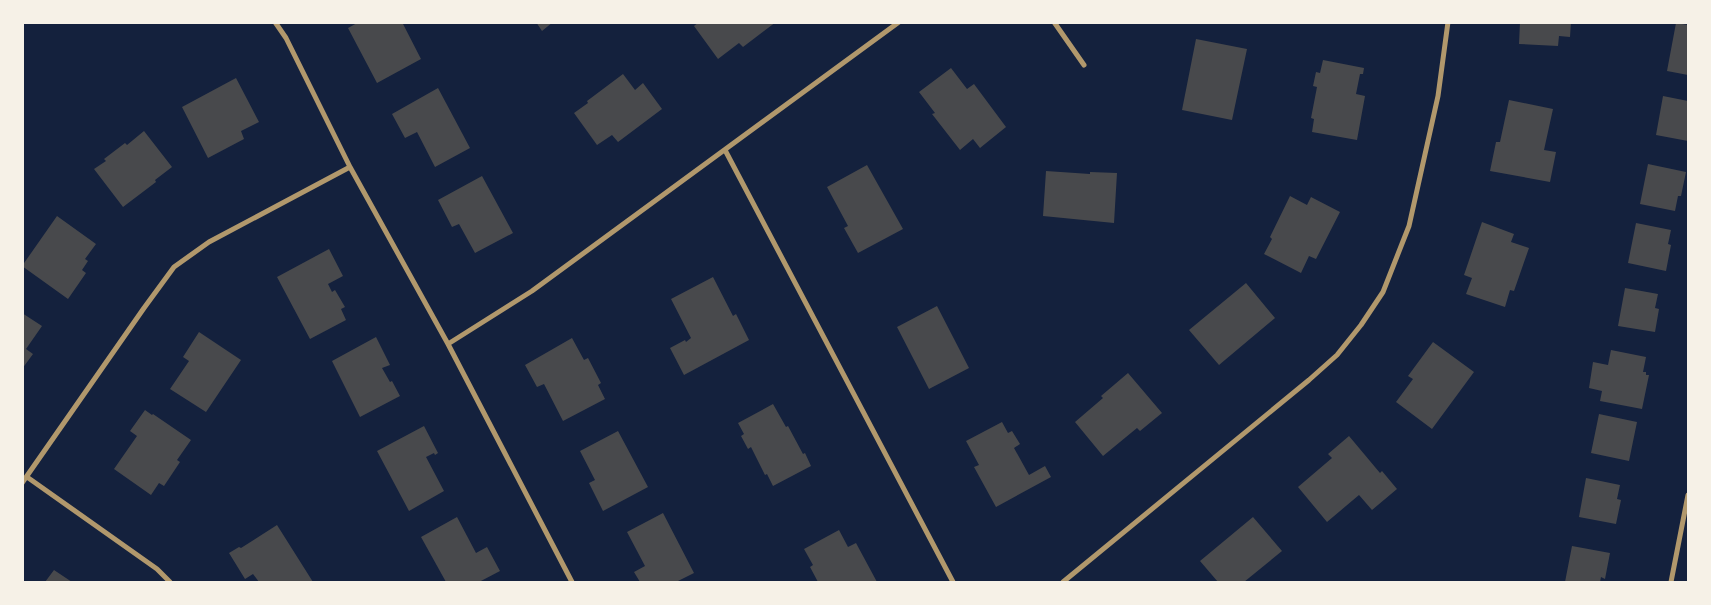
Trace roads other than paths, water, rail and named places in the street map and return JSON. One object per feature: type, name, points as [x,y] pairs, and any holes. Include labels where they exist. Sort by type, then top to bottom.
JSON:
[{"type":"street","points":[[274,22],[286,38],[350,167],[448,344],[572,582]]},
{"type":"street","points":[[448,344],[532,291],[899,22]]},
{"type":"street","points":[[1054,22],[1084,65]]},
{"type":"street","points":[[1063,582],[1310,380],[1336,355],[1362,325],[1384,292],[1409,226],[1438,96],[1448,22]]},
{"type":"street","points":[[725,150],[953,582]]},
{"type":"street","points":[[22,484],[174,267],[208,242],[350,167]]},
{"type":"street","points":[[27,477],[157,569],[170,582]]},
{"type":"street","points":[[1671,582],[1686,525],[1688,495]]}]
